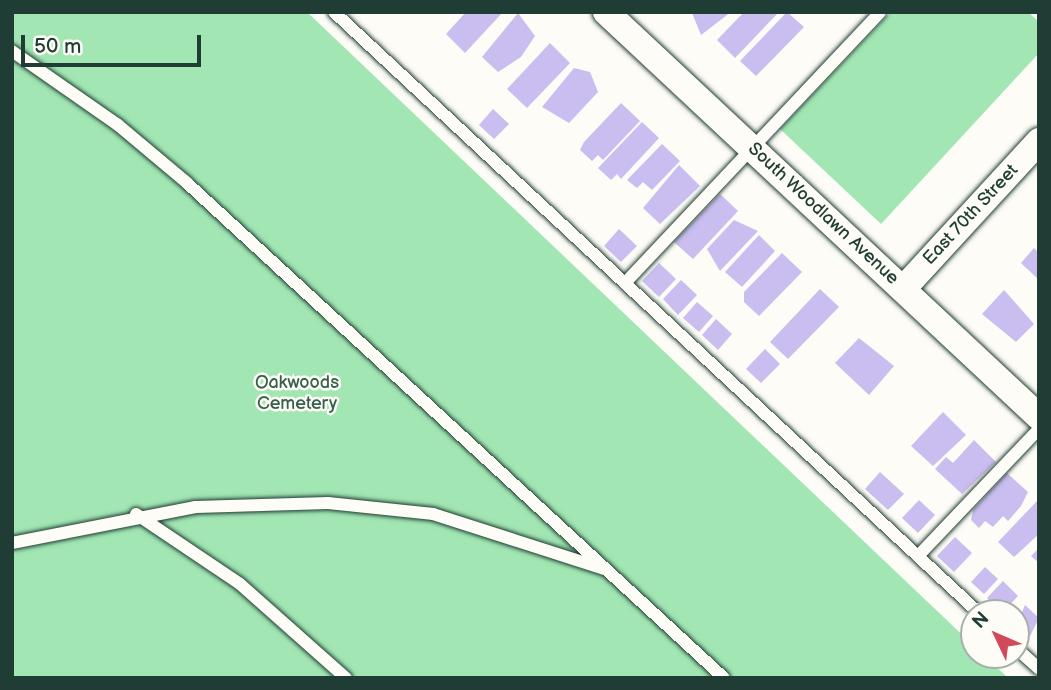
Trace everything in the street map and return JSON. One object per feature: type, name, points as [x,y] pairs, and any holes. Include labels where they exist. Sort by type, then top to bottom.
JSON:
[{"type":"street","name":"South Woodlawn Avenue","points":[[606,12],[1039,417]]},
{"type":"street","name":"East 70th Street","points":[[903,289],[1039,141]]},
{"type":"lane","points":[[334,12],[964,599]]},
{"type":"lane","points":[[625,283],[875,14]]},
{"type":"lane","points":[[12,51],[118,125],[187,183],[724,678]]},
{"type":"lane","points":[[918,556],[1039,429]]},
{"type":"lane","points":[[12,543],[136,514],[265,504],[380,506],[433,514],[611,572]]},
{"type":"lane","points":[[136,514],[240,584],[346,678]]},
{"type":"green space","name":"Oakwoods Cemetery","points":[[12,12],[307,12],[960,633],[960,669],[999,669],[1008,678],[12,678]]},
{"type":"green space","points":[[891,12],[1028,12],[1039,22],[1039,53],[881,224],[780,129]]},
{"type":"building","points":[[466,12],[503,12],[465,53],[446,34]]},
{"type":"building","points":[[677,12],[731,12],[701,35],[692,13]]},
{"type":"building","points":[[744,12],[779,12],[735,58],[717,40]]},
{"type":"building","points":[[787,12],[804,27],[756,76],[740,61]]},
{"type":"building","points":[[518,13],[535,36],[521,57],[498,72],[482,57]]},
{"type":"building","points":[[550,43],[570,63],[527,108],[507,89]]},
{"type":"building","points":[[574,68],[590,72],[598,92],[569,123],[542,107]]},
{"type":"building","points":[[621,103],[640,121],[603,160],[598,155],[592,161],[580,150],[584,142]]},
{"type":"building","points":[[493,109],[509,124],[494,139],[479,125]]},
{"type":"building","points":[[642,122],[659,138],[621,179],[617,174],[611,180],[598,168]]},
{"type":"building","points":[[662,144],[680,161],[652,190],[643,182],[637,188],[627,180]]},
{"type":"building","points":[[679,165],[700,186],[660,224],[643,208]]},
{"type":"building","points":[[720,194],[738,211],[693,259],[674,242]]},
{"type":"building","points":[[734,220],[758,231],[720,271],[707,249]]},
{"type":"building","points":[[619,229],[637,246],[621,262],[604,246]]},
{"type":"building","points":[[759,235],[775,251],[742,287],[725,272]]},
{"type":"building","points":[[1034,248],[1039,253],[1039,280],[1021,263]]},
{"type":"building","points":[[782,253],[802,272],[759,316],[744,302],[744,292]]},
{"type":"building","points":[[659,263],[676,279],[659,297],[642,281]]},
{"type":"building","points":[[681,280],[697,295],[678,315],[663,299]]},
{"type":"building","points":[[820,289],[839,307],[788,359],[770,342]]},
{"type":"building","points":[[1004,290],[1034,324],[1016,342],[982,314]]},
{"type":"building","points":[[697,302],[713,316],[699,332],[683,318]]},
{"type":"building","points":[[716,319],[732,334],[718,350],[702,335]]},
{"type":"building","points":[[859,338],[894,366],[869,395],[835,363]]},
{"type":"building","points":[[765,349],[780,364],[761,383],[746,369]]},
{"type":"building","points":[[943,412],[966,435],[933,466],[911,446]]},
{"type":"building","points":[[974,440],[996,462],[962,494],[935,469],[946,457],[953,463]]},
{"type":"building","points":[[880,472],[904,494],[888,510],[865,489]]},
{"type":"building","points":[[1007,473],[1028,492],[1021,506],[1008,521],[1003,516],[993,527],[985,521],[979,528],[971,520],[973,510]]},
{"type":"building","points":[[1039,499],[1039,534],[1014,557],[998,542]]},
{"type":"building","points":[[919,500],[935,515],[918,533],[902,518]]},
{"type":"building","points":[[955,537],[972,553],[954,572],[937,556]]},
{"type":"building","points":[[1039,548],[1039,563],[1031,556]]},
{"type":"building","points":[[985,567],[998,579],[984,594],[971,582]]},
{"type":"building","points":[[1003,581],[1018,596],[1015,599],[987,598]]},
{"type":"building","points":[[1030,610],[1039,618],[1030,636]]}]
